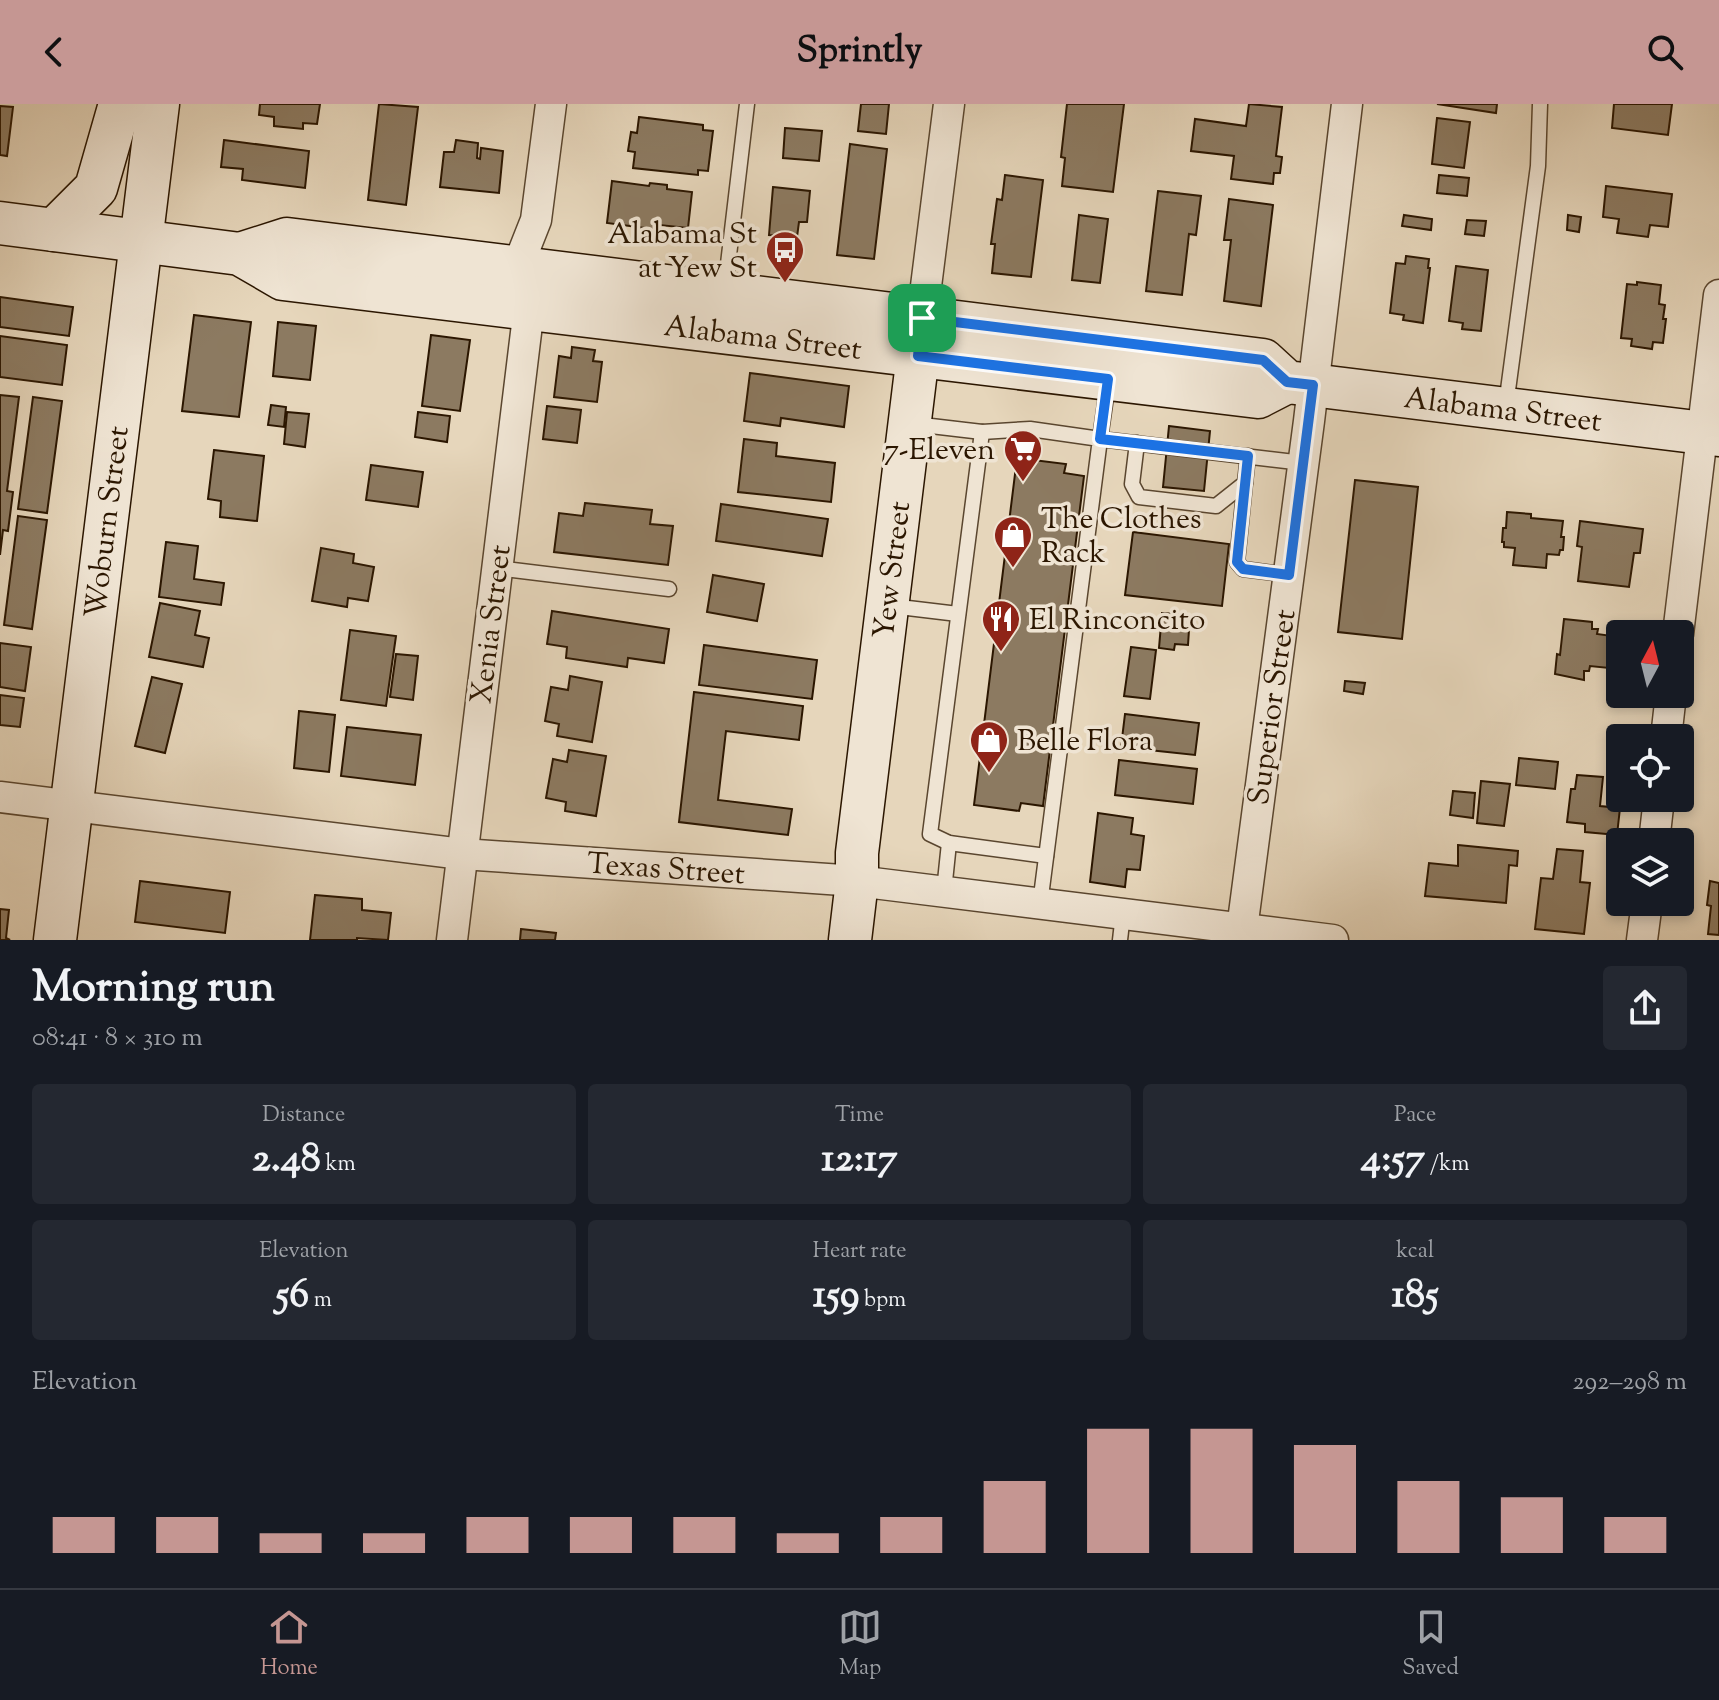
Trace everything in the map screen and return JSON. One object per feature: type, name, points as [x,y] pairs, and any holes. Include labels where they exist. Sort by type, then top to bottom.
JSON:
[{"type":"main road","points":[[54,230],[96,188],[120,104]]},
{"type":"main road","name":"Woburn Street","points":[[55,940],[158,104]]},
{"type":"main road","name":"Alabama Street","points":[[0,223],[240,254],[283,279],[529,308],[1263,360],[1300,383],[1710,434]]},
{"type":"main road","name":"Alabama Street","points":[[240,254],[287,239],[725,293],[1108,379],[1258,397],[1300,383]]},
{"type":"main road","name":"Yew Street","points":[[850,940],[857,853],[920,337]]},
{"type":"street","points":[[520,268],[536,220],[551,104]]},
{"type":"street","name":"Yew Street","points":[[920,337],[949,104]]},
{"type":"street","name":"Superior Street","points":[[1242,929],[1303,463],[1300,383],[1347,104]]},
{"type":"street","points":[[1680,620],[1710,434],[1719,295]]},
{"type":"street","name":"Xenia Street","points":[[452,940],[529,308]]},
{"type":"street","name":"Texas Street","points":[[0,797],[462,854],[857,881],[944,891],[1040,904],[1121,927],[1242,929],[1329,940]]},
{"type":"street","points":[[1642,940],[1645,916]]},
{"type":"lane","points":[[725,293],[747,104]]},
{"type":"lane","points":[[1506,409],[1538,166],[1540,104]]},
{"type":"lane","points":[[1040,904],[1108,379]]},
{"type":"lane","points":[[910,423],[982,432],[1030,429],[1303,463]]},
{"type":"lane","points":[[982,432],[930,834],[949,843],[1046,856]]},
{"type":"lane","points":[[1137,443],[1132,484],[1139,497],[1216,506],[1245,483]]},
{"type":"lane","points":[[1248,456],[1237,562],[1243,569],[1289,575]]},
{"type":"lane","points":[[497,568],[669,589]]},
{"type":"lane","points":[[887,605],[958,614]]},
{"type":"lane","points":[[944,891],[949,843]]},
{"type":"building","points":[[260,104],[320,104],[317,124],[303,123],[303,129],[274,126],[274,117],[259,115]]},
{"type":"building","points":[[379,104],[418,107],[406,205],[368,200]]},
{"type":"building","points":[[861,104],[889,104],[886,134],[858,131]]},
{"type":"building","points":[[1067,104],[1124,104],[1113,192],[1062,186],[1065,158],[1061,157]]},
{"type":"building","points":[[1249,104],[1282,107],[1276,156],[1282,157],[1280,173],[1274,173],[1273,184],[1231,179],[1234,156],[1191,151],[1195,119],[1246,126]]},
{"type":"building","points":[[1437,104],[1497,104],[1496,113]]},
{"type":"building","points":[[1614,104],[1672,104],[1668,135],[1612,128]]},
{"type":"building","points":[[0,106],[13,107],[7,156],[0,155]]},
{"type":"building","points":[[639,117],[703,125],[703,130],[713,131],[708,171],[698,170],[698,175],[633,168],[635,152],[628,151],[631,132],[637,133]]},
{"type":"building","points":[[1437,118],[1470,122],[1464,168],[1432,164]]},
{"type":"building","points":[[785,128],[822,131],[819,161],[783,158]]},
{"type":"building","points":[[224,140],[309,151],[305,188],[242,180],[243,169],[221,167]]},
{"type":"building","points":[[456,140],[478,143],[477,158],[480,159],[481,148],[503,151],[499,193],[440,187],[444,152],[454,152]]},
{"type":"building","points":[[850,144],[887,149],[874,259],[837,255]]},
{"type":"building","points":[[1005,175],[1043,180],[1031,277],[992,273],[995,244],[991,244],[997,199],[1002,200]]},
{"type":"building","points":[[1439,175],[1469,178],[1467,196],[1437,193]]},
{"type":"building","points":[[612,181],[667,185],[667,189],[692,192],[688,228],[660,225],[660,230],[607,223]]},
{"type":"building","points":[[1606,186],[1672,194],[1668,227],[1650,225],[1648,237],[1617,233],[1619,219],[1603,217]]},
{"type":"building","points":[[773,187],[810,191],[807,222],[799,222],[797,237],[769,235]]},
{"type":"building","points":[[1158,191],[1201,196],[1196,235],[1189,234],[1182,295],[1146,291]]},
{"type":"building","points":[[1229,199],[1273,205],[1261,306],[1224,301],[1231,240],[1224,240]]},
{"type":"building","points":[[1079,215],[1108,219],[1100,283],[1072,280]]},
{"type":"building","points":[[1404,215],[1432,219],[1431,230],[1402,226]]},
{"type":"building","points":[[1568,215],[1581,217],[1579,232],[1567,230]]},
{"type":"building","points":[[1467,220],[1486,221],[1484,236],[1465,234]]},
{"type":"building","points":[[1406,256],[1429,259],[1423,323],[1403,320],[1404,315],[1390,313],[1396,263],[1405,264]]},
{"type":"building","points":[[1456,266],[1488,270],[1481,331],[1462,329],[1463,323],[1449,321]]},
{"type":"building","points":[[1637,282],[1661,285],[1659,304],[1665,305],[1663,319],[1666,319],[1663,343],[1653,342],[1652,349],[1631,346],[1632,339],[1621,338],[1627,284],[1637,285]]},
{"type":"building","points":[[0,297],[73,307],[69,336],[0,327]]},
{"type":"building","points":[[194,315],[251,322],[239,417],[182,411]]},
{"type":"building","points":[[278,322],[316,326],[310,380],[273,376]]},
{"type":"building","points":[[431,335],[470,340],[460,411],[422,406]]},
{"type":"building","points":[[0,336],[67,345],[62,385],[0,377]]},
{"type":"building","points":[[572,347],[595,350],[593,361],[602,362],[597,402],[554,397],[559,356],[571,358]]},
{"type":"building","points":[[750,373],[849,386],[844,427],[781,418],[780,426],[744,421]]},
{"type":"building","points":[[0,395],[19,397],[7,491],[13,492],[8,531],[3,530],[0,555]]},
{"type":"building","points":[[33,397],[62,401],[47,513],[18,509]]},
{"type":"building","points":[[271,405],[286,407],[284,427],[268,425]]},
{"type":"building","points":[[547,406],[581,410],[577,443],[543,439]]},
{"type":"building","points":[[287,412],[309,414],[305,447],[284,444]]},
{"type":"building","points":[[418,412],[450,416],[447,442],[415,437]]},
{"type":"building","points":[[1169,426],[1210,431],[1204,491],[1163,487]]},
{"type":"building","points":[[744,439],[777,443],[776,456],[835,463],[831,502],[738,492]]},
{"type":"building","points":[[214,450],[264,456],[257,521],[220,517],[221,501],[208,499]]},
{"type":"building","points":[[1017,458],[1066,464],[1064,473],[1084,476],[1043,806],[1021,803],[1019,811],[974,805]]},
{"type":"building","points":[[371,465],[423,472],[418,507],[366,500]]},
{"type":"building","points":[[1355,480],[1418,487],[1402,639],[1338,632]]},
{"type":"building","points":[[585,503],[652,510],[650,524],[673,526],[668,565],[554,552],[559,513],[583,516]]},
{"type":"building","points":[[721,504],[828,519],[822,556],[716,541]]},
{"type":"building","points":[[1507,512],[1563,521],[1563,550],[1559,555],[1547,554],[1546,568],[1513,565],[1515,548],[1504,547],[1502,542]]},
{"type":"building","points":[[18,516],[47,520],[32,629],[4,625]]},
{"type":"building","points":[[1580,521],[1643,529],[1640,553],[1634,553],[1629,587],[1578,581],[1582,547],[1577,546]]},
{"type":"building","points":[[1133,532],[1229,544],[1222,606],[1125,595]]},
{"type":"building","points":[[166,542],[198,546],[194,579],[224,583],[221,605],[159,597]]},
{"type":"building","points":[[321,548],[354,554],[353,563],[374,567],[368,601],[348,598],[347,607],[312,601]]},
{"type":"building","points":[[713,575],[764,584],[757,621],[707,612]]},
{"type":"building","points":[[160,603],[200,611],[195,635],[209,638],[203,667],[149,657]]},
{"type":"building","points":[[552,611],[669,629],[664,663],[628,658],[627,667],[566,658],[567,647],[547,644]]},
{"type":"building","points":[[1162,613],[1190,615],[1188,645],[1175,644],[1174,650],[1159,648]]},
{"type":"building","points":[[1564,619],[1592,622],[1592,629],[1598,629],[1597,634],[1606,635],[1606,668],[1590,666],[1589,671],[1584,671],[1584,680],[1555,674],[1557,654],[1560,655]]},
{"type":"building","points":[[350,630],[396,636],[386,706],[341,700]]},
{"type":"building","points":[[0,643],[31,647],[25,691],[0,687]]},
{"type":"building","points":[[704,645],[817,660],[812,699],[699,685]]},
{"type":"building","points":[[1131,647],[1156,650],[1150,699],[1124,696]]},
{"type":"building","points":[[396,654],[418,656],[413,700],[390,697]]},
{"type":"building","points":[[570,676],[602,682],[592,742],[557,736],[559,724],[545,721],[551,687],[568,690]]},
{"type":"building","points":[[152,677],[182,684],[165,753],[135,746]]},
{"type":"building","points":[[1345,681],[1365,683],[1363,694],[1344,691]]},
{"type":"building","points":[[694,692],[803,706],[799,740],[726,731],[718,800],[792,809],[788,835],[679,822]]},
{"type":"building","points":[[0,695],[24,698],[20,727],[0,725]]},
{"type":"building","points":[[299,711],[335,715],[329,772],[294,768]]},
{"type":"building","points":[[1125,714],[1199,723],[1195,755],[1121,747]]},
{"type":"building","points":[[347,727],[421,735],[415,785],[341,776]]},
{"type":"building","points":[[569,750],[606,756],[596,816],[565,811],[566,802],[546,798],[553,759],[567,762]]},
{"type":"building","points":[[1519,758],[1558,762],[1555,789],[1516,785]]},
{"type":"building","points":[[1119,760],[1197,769],[1193,804],[1115,795]]},
{"type":"building","points":[[1577,775],[1603,777],[1600,806],[1606,807],[1606,812],[1620,812],[1618,828],[1606,828],[1606,834],[1585,832],[1585,824],[1567,822],[1571,789],[1575,789]]},
{"type":"building","points":[[1481,781],[1510,784],[1504,826],[1477,823]]},
{"type":"building","points":[[1453,791],[1475,793],[1473,818],[1450,815]]},
{"type":"building","points":[[1098,813],[1133,818],[1131,834],[1144,836],[1140,870],[1127,869],[1125,887],[1090,882]]},
{"type":"building","points":[[1458,845],[1518,851],[1517,866],[1509,865],[1506,903],[1425,896],[1429,863],[1458,866]]},
{"type":"building","points":[[1557,849],[1583,851],[1580,882],[1590,883],[1584,934],[1535,929],[1541,878],[1553,879]]},
{"type":"building","points":[[140,881],[230,892],[225,933],[135,922]]},
{"type":"building","points":[[1710,881],[1719,883],[1719,935],[1708,934]]},
{"type":"building","points":[[315,895],[362,899],[362,910],[391,913],[388,940],[310,940]]},
{"type":"building","points":[[0,909],[9,910],[6,938],[10,940],[0,940]]},
{"type":"building","points":[[521,929],[556,933],[555,940],[520,940]]},
{"type":"place","name":"Alabama St at Yew St","points":[[785,284]]},
{"type":"place","name":"7-Eleven","points":[[1023,483]]},
{"type":"place","name":"The Clothes Rack","points":[[1013,569]]},
{"type":"place","name":"El Rinconcito","points":[[1001,653]]},
{"type":"place","name":"Belle Flora","points":[[989,774]]},
{"type":"route","points":[[922,318],[1263,360],[1287,382],[1313,385],[1289,575],[1243,569],[1237,562],[1248,456],[1100,439],[1108,379],[918,356],[922,318]]}]
